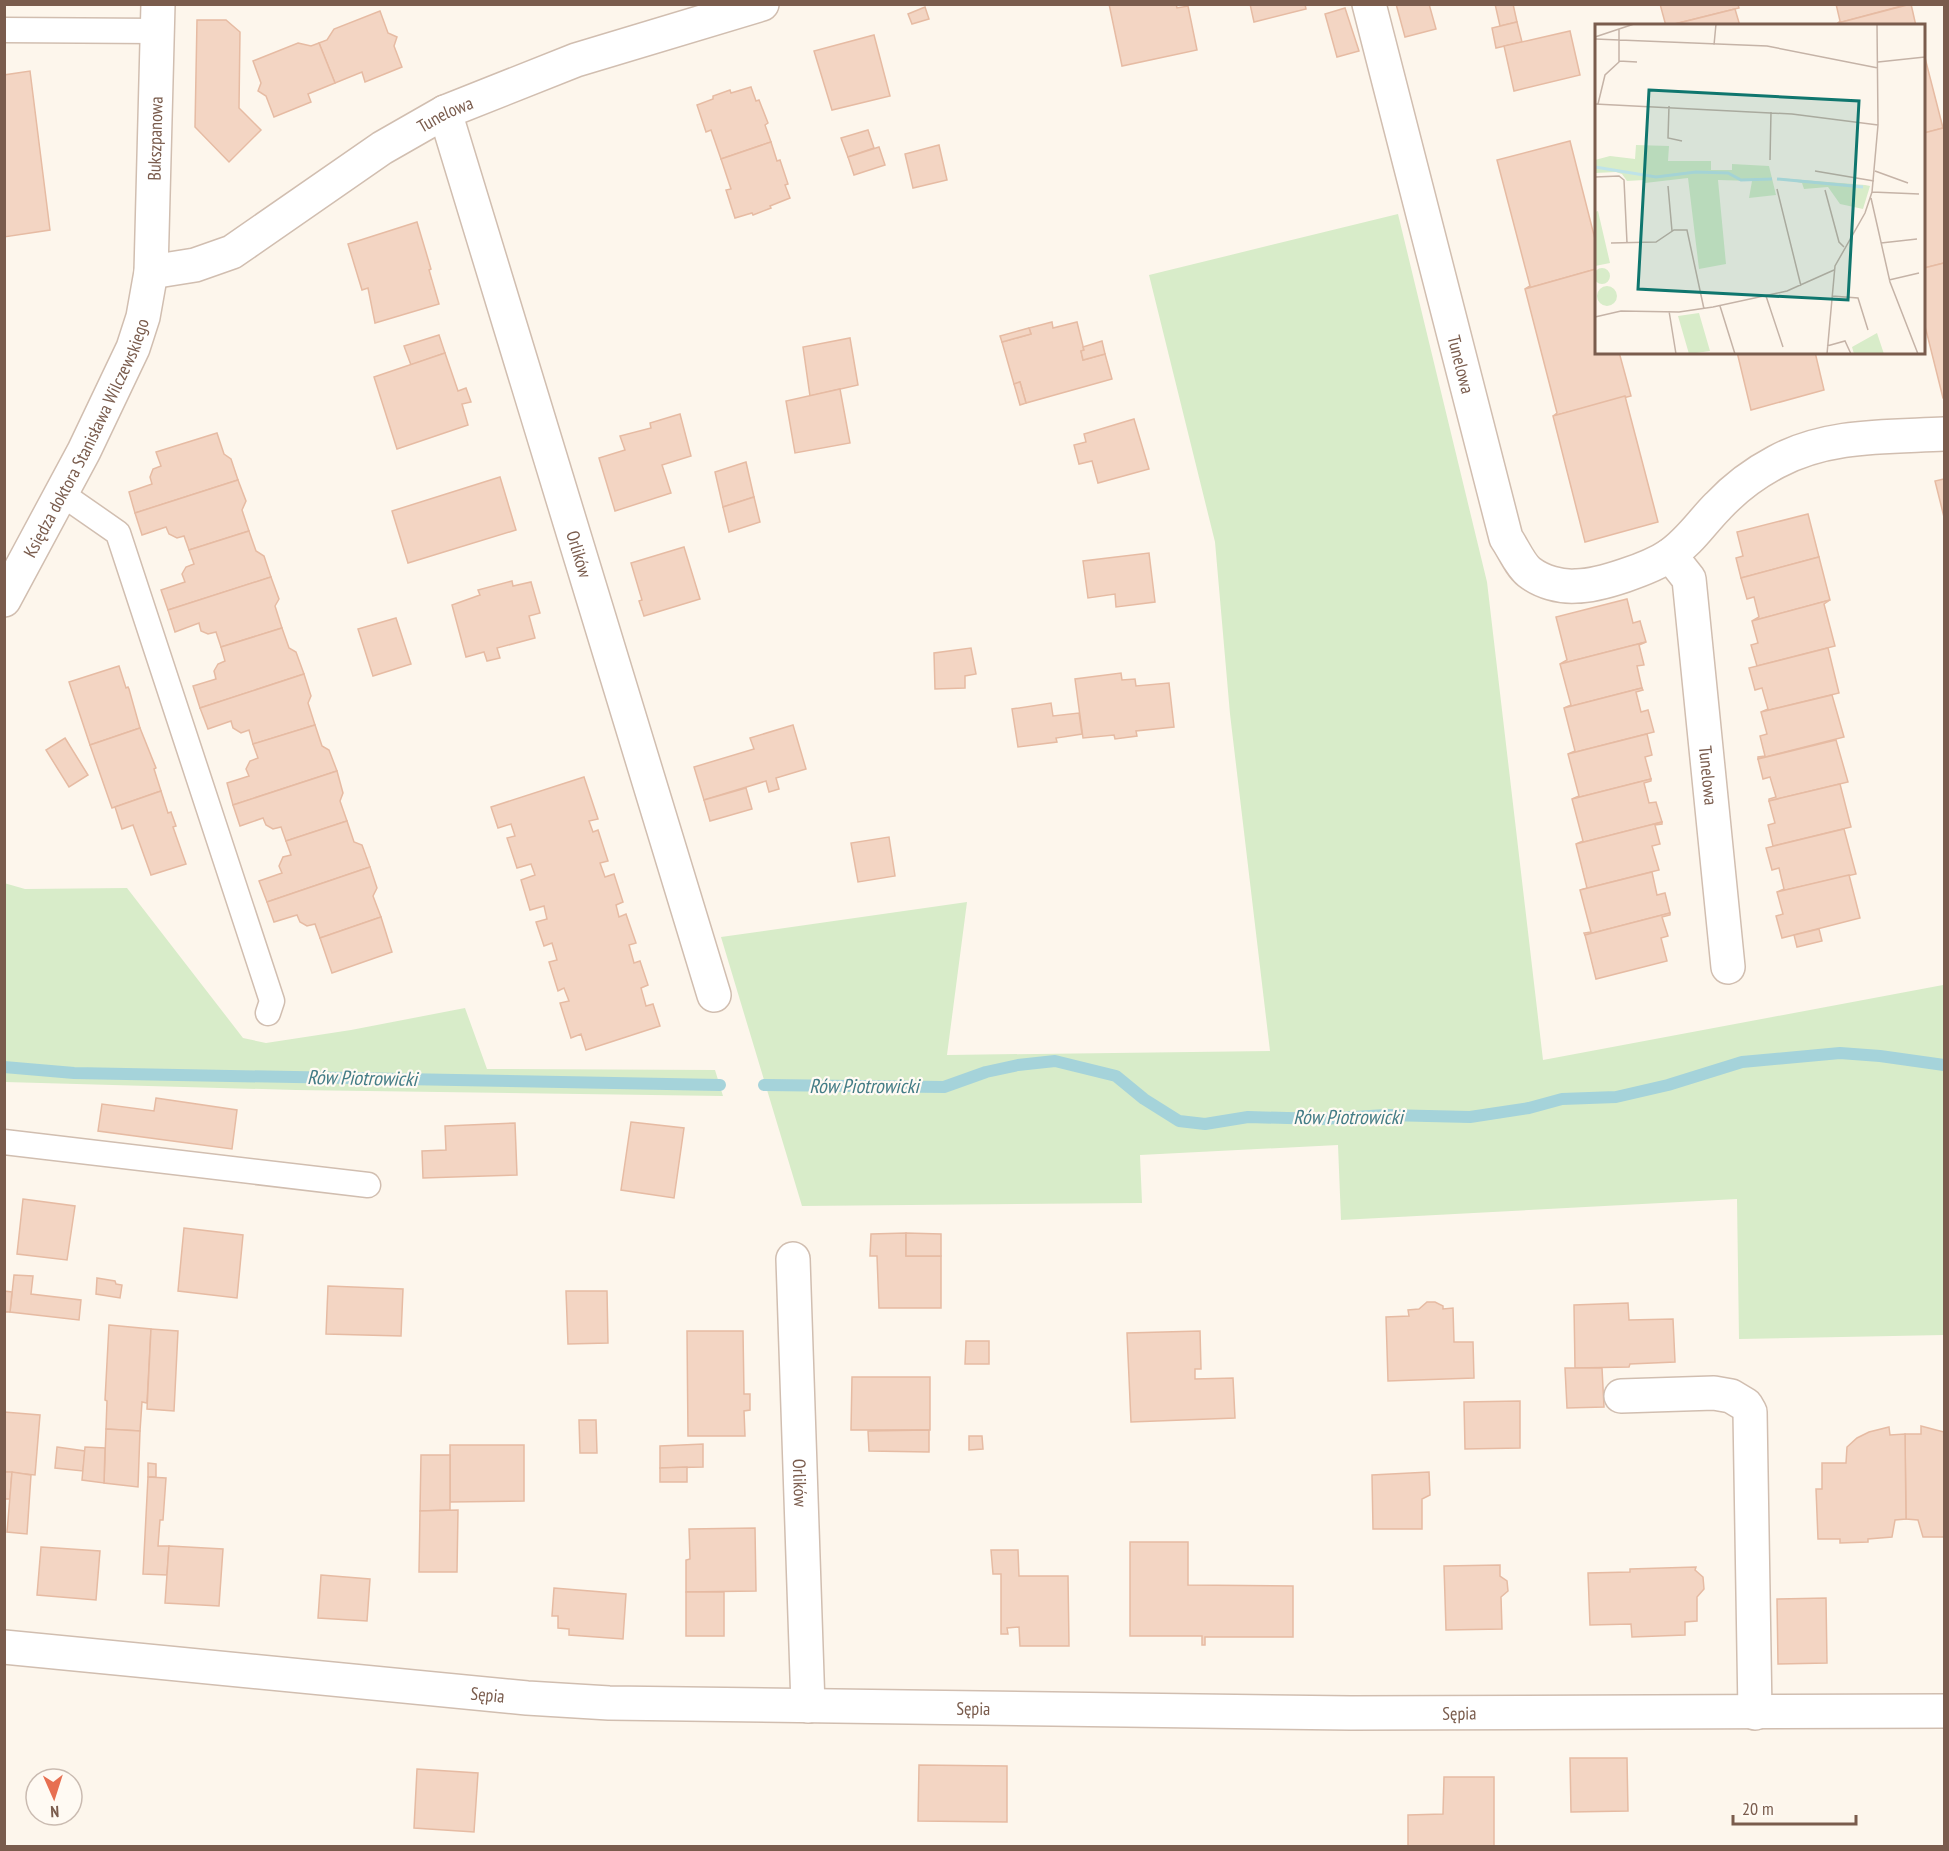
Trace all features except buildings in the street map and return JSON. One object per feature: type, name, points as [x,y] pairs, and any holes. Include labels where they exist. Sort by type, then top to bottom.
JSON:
[{"type":"street","name":"Tunelowa","points":[[151,272],[195,265],[232,252],[382,148],[445,112],[576,60],[762,4]]},
{"type":"street","name":"Tunelowa","points":[[1370,4],[1506,538],[1528,571],[1551,584],[1577,586],[1613,579],[1670,555],[1698,530],[1717,506],[1743,483],[1774,462],[1807,448],[1848,439],[1944,434]]},
{"type":"street","name":"Bukszpanowa","points":[[151,272],[158,18]]},
{"type":"street","name":"Orlików","points":[[445,112],[714,995]]},
{"type":"street","name":"Księdza doktora Stanisława Wilczewskiego","points":[[4,600],[62,494],[133,348],[143,317],[151,272]]},
{"type":"street","name":"Tunelowa","points":[[1670,555],[1689,579],[1728,968]]},
{"type":"street","name":"Orlików","points":[[792,1259],[808,1706]]},
{"type":"street","points":[[1620,1396],[1714,1393],[1731,1396],[1746,1405],[1750,1412],[1755,1713]]},
{"type":"street","name":"Sępia","points":[[4,1647],[527,1698],[609,1703],[1351,1713],[1944,1711]]},
{"type":"lane","points":[[4,30],[158,18]]},
{"type":"lane","points":[[62,494],[118,533],[272,1001],[268,1013]]},
{"type":"lane","points":[[4,1142],[368,1185]]},
{"type":"green space","points":[[1398,214],[1487,582],[1543,1060],[1943,985],[1944,1335],[1739,1339],[1737,1199],[1341,1220],[1338,1145],[1140,1155],[1142,1203],[802,1206],[721,937],[967,902],[947,1055],[1270,1051],[1230,714],[1215,542],[1149,275]]},
{"type":"green space","points":[[4,883],[25,889],[127,888],[243,1038],[266,1043],[351,1030],[465,1008],[487,1069],[715,1070],[723,1096],[296,1090],[5,1082]]},
{"type":"waterway","name":"Rów Piotrowicki","points":[[764,1085],[944,1087],[986,1072],[1018,1065],[1055,1061],[1116,1076],[1144,1099],[1179,1121],[1205,1124],[1248,1117],[1322,1119],[1386,1115],[1470,1117],[1529,1108],[1562,1099],[1616,1097],[1668,1085],[1742,1062],[1840,1053],[1944,1065]]},
{"type":"waterway","name":"Rów Piotrowicki","points":[[4,1067],[74,1073],[720,1085]]}]
